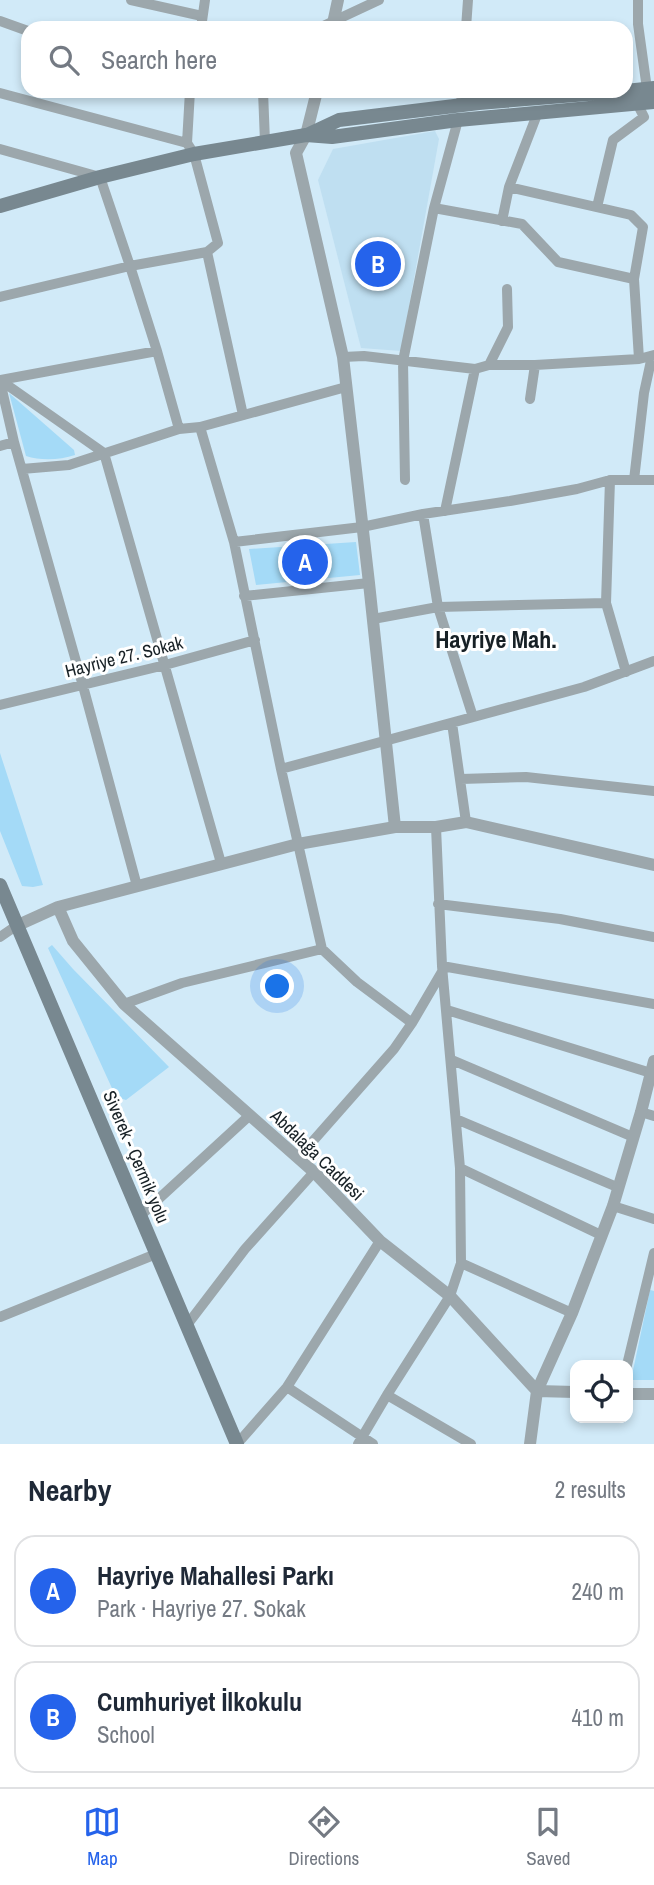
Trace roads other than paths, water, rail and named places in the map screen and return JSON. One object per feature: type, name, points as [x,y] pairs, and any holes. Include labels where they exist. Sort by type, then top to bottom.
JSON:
[{"type":"main road","points":[[633,92],[652,93]]},
{"type":"main road","points":[[0,206],[190,148],[265,142],[306,135],[332,137],[458,120],[638,105],[652,93]]},
{"type":"main road","points":[[306,135],[339,120],[462,98]]},
{"type":"main road","name":"Siverek - Çermik yolu","points":[[0,885],[237,1444]]},
{"type":"street","points":[[131,0],[202,16]]},
{"type":"street","points":[[202,21],[205,0]]},
{"type":"street","points":[[334,21],[338,0]]},
{"type":"street","points":[[340,21],[379,0]]},
{"type":"street","points":[[466,21],[468,0]]},
{"type":"street","points":[[638,0],[638,24],[652,93]]},
{"type":"street","points":[[0,21],[21,29]]},
{"type":"street","points":[[0,93],[190,148]]},
{"type":"street","points":[[0,297],[130,266],[207,252],[218,243],[190,148],[188,98]]},
{"type":"street","points":[[263,98],[265,142]]},
{"type":"street","points":[[315,98],[306,135],[296,153],[343,357],[394,827]]},
{"type":"street","points":[[597,207],[613,140],[643,117],[638,105]]},
{"type":"street","points":[[502,221],[509,187],[538,112]]},
{"type":"street","points":[[405,480],[403,361],[434,208],[458,120]]},
{"type":"street","points":[[0,149],[100,177],[157,351],[179,429]]},
{"type":"street","points":[[509,187],[631,215],[643,227],[634,279],[639,359]]},
{"type":"street","points":[[434,208],[522,224],[558,262],[634,279]]},
{"type":"street","points":[[207,252],[243,415]]},
{"type":"street","points":[[489,365],[508,327],[507,289]]},
{"type":"street","points":[[0,380],[157,351]]},
{"type":"street","points":[[343,357],[364,356],[475,369],[489,365],[639,359],[653,355],[644,393],[634,480]]},
{"type":"street","points":[[530,399],[534,365]]},
{"type":"street","points":[[445,512],[475,369]]},
{"type":"street","points":[[0,380],[14,442],[137,886]]},
{"type":"street","points":[[0,380],[104,453],[221,863]]},
{"type":"street","points":[[22,469],[69,464],[179,429],[200,427],[346,387]]},
{"type":"street","points":[[200,427],[234,542],[322,949],[357,982],[412,1023]]},
{"type":"street","points":[[0,446],[14,442]]},
{"type":"street","points":[[611,480],[606,603],[626,671]]},
{"type":"street","points":[[234,542],[362,527],[423,514],[577,489],[611,480],[654,480]]},
{"type":"street","points":[[423,514],[438,607],[473,717]]},
{"type":"street","points":[[244,596],[369,583]]},
{"type":"street","points":[[373,619],[438,607],[606,603]]},
{"type":"street","name":"Hayriye 27. Sokak","points":[[0,705],[255,640]]},
{"type":"street","points":[[281,769],[584,687],[654,661]]},
{"type":"street","points":[[452,723],[466,822]]},
{"type":"street","points":[[461,779],[526,777],[654,791]]},
{"type":"street","points":[[0,937],[16,926],[58,907],[298,844],[394,827],[436,827],[466,822],[654,864]]},
{"type":"street","points":[[360,1441],[450,1296],[460,1263],[460,1168],[442,968],[436,827]]},
{"type":"street","points":[[438,904],[560,919],[654,937]]},
{"type":"street","name":"Abdalağa Caddesi","points":[[58,907],[73,941],[124,1004],[314,1172],[380,1241],[450,1296],[537,1391]]},
{"type":"street","points":[[124,1004],[182,983],[322,949]]},
{"type":"street","points":[[442,968],[654,1004]]},
{"type":"street","points":[[298,1158],[394,1048],[412,1023],[442,968]]},
{"type":"street","points":[[447,1010],[652,1067],[648,1114],[633,1137],[613,1206],[572,1312],[537,1391],[530,1444]]},
{"type":"street","points":[[452,1060],[633,1137]]},
{"type":"street","points":[[140,1216],[250,1115]]},
{"type":"street","points":[[456,1119],[617,1187]]},
{"type":"street","points":[[460,1168],[601,1235]]},
{"type":"street","points":[[187,1325],[245,1249],[314,1172]]},
{"type":"street","points":[[613,1206],[654,1219]]},
{"type":"street","points":[[237,1444],[287,1387],[380,1241]]},
{"type":"street","points":[[628,1360],[650,1283],[654,1253]]},
{"type":"street","points":[[0,1317],[156,1254]]},
{"type":"street","points":[[460,1263],[572,1312]]},
{"type":"street","points":[[287,1387],[360,1441],[373,1444]]},
{"type":"street","points":[[537,1391],[570,1392]]},
{"type":"street","points":[[633,1394],[654,1394]]},
{"type":"street","points":[[387,1395],[471,1444]]},
{"type":"place","name":"Cumhuriyet İlkokulu","points":[[378,264]]},
{"type":"place","name":"Hayriye Mahallesi Parkı","points":[[305,562]]},
{"type":"district","name":"Hayriye Mah.","points":[[496,640]]}]
